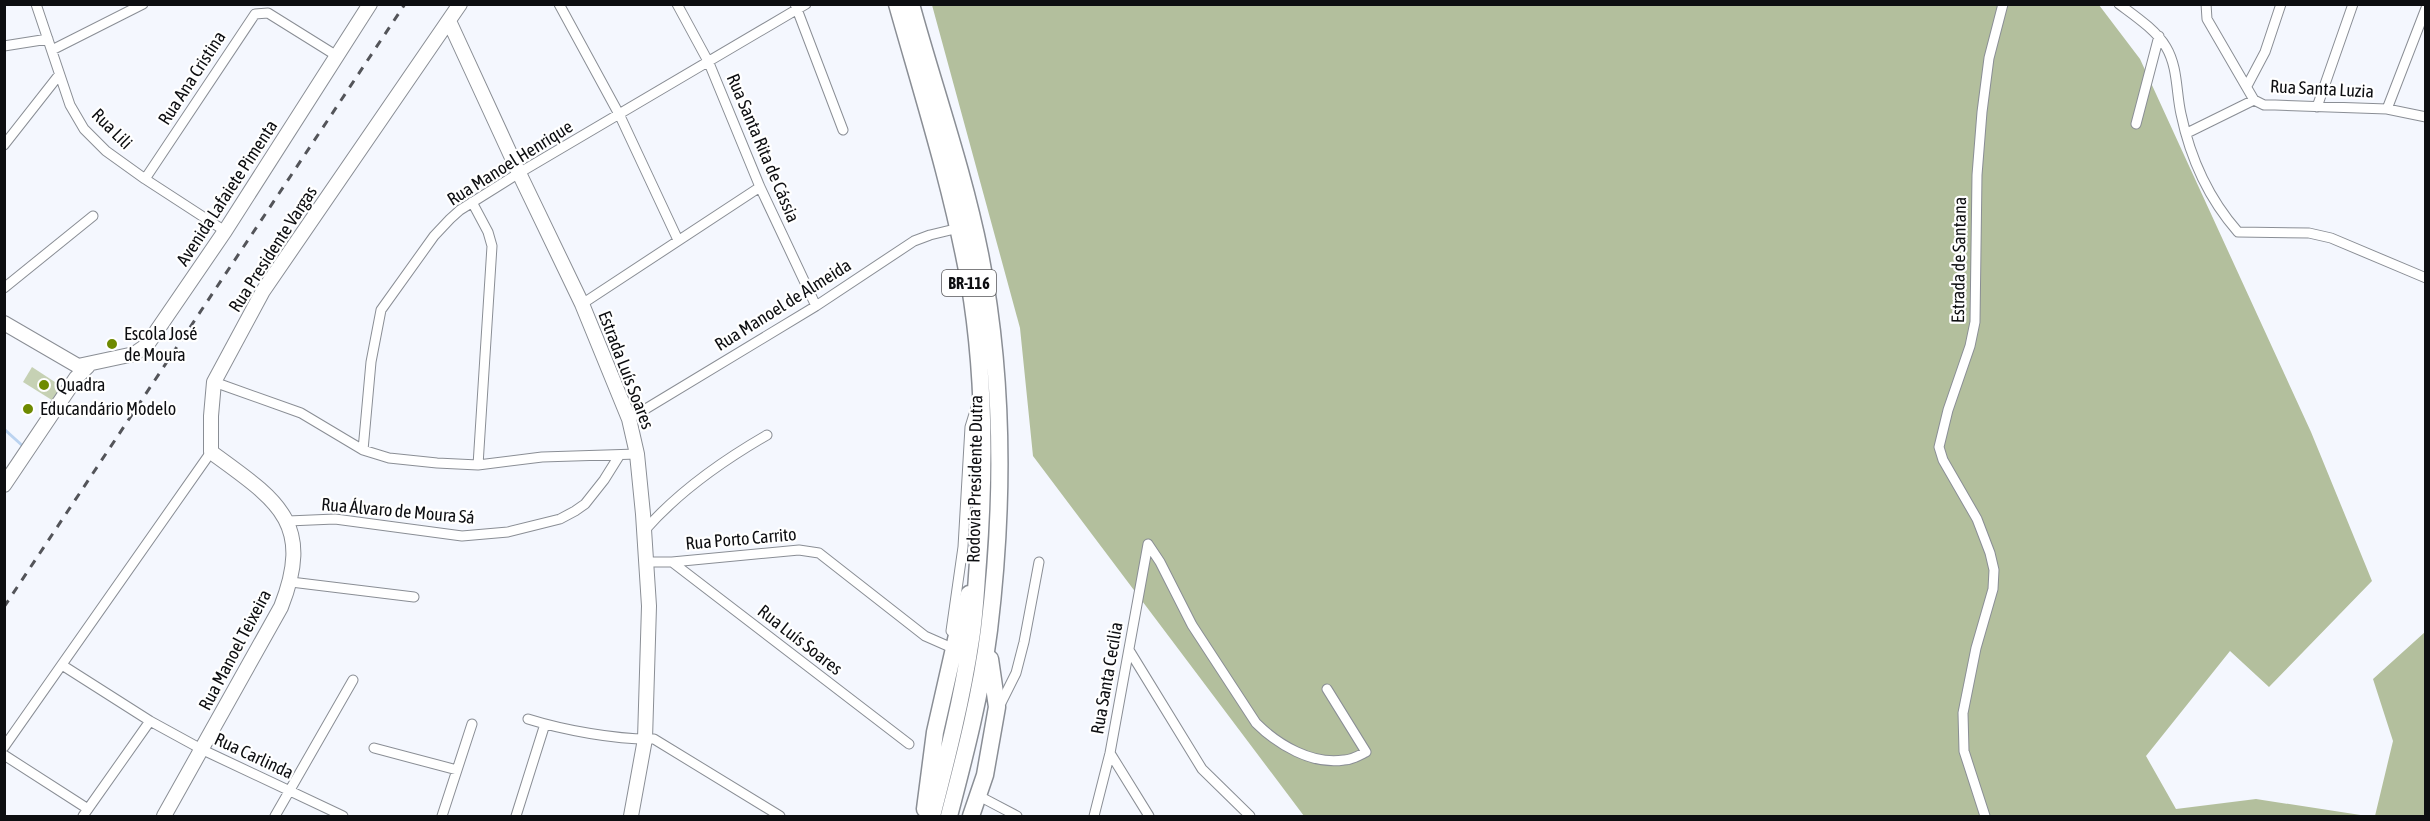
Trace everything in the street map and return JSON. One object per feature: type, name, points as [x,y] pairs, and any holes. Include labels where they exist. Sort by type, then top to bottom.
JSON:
[{"type":"highway","points":[[885,4],[903,28]]},
{"type":"highway","name":"Rodovia Presidente Dutra","points":[[897,4],[959,228],[969,284],[983,452],[982,514],[972,637],[960,708],[932,816]]},
{"type":"highway","name":"Rodovia Presidente Dutra","points":[[911,4],[966,195],[980,257],[998,406],[999,476],[989,630],[971,730],[949,816]]},
{"type":"highway","points":[[916,4],[927,54]]},
{"type":"highway","points":[[971,816],[979,796],[996,715],[997,702],[991,674],[990,649],[1000,557],[1003,492],[999,476]]},
{"type":"highway","points":[[923,816],[935,732],[951,652],[978,570]]},
{"type":"main road","name":"Avenida Lafaiete Pimenta","points":[[81,370],[134,354],[147,345],[225,231],[370,4]]},
{"type":"main road","points":[[449,21],[460,4]]},
{"type":"main road","name":"Estrada Luís Soares","points":[[449,21],[582,304],[629,419],[637,454],[648,562],[649,606],[645,739],[631,816]]},
{"type":"main road","name":"Rua Presidente Vargas","points":[[211,452],[210,416],[214,382],[263,291],[449,21]]},
{"type":"main road","points":[[4,323],[81,370],[4,485]]},
{"type":"main road","name":"Rua Manoel Teixeira","points":[[164,816],[281,607],[294,567],[294,549],[288,521],[267,495],[211,452]]},
{"type":"street","name":"Rua Lili","points":[[36,4],[70,105],[84,129],[106,151],[225,231]]},
{"type":"street","points":[[52,50],[128,8],[143,4]]},
{"type":"street","points":[[559,4],[620,116],[678,240]]},
{"type":"street","name":"Rua Santa Rita de Cássia","points":[[677,4],[709,63],[760,187],[816,306]]},
{"type":"street","name":"Estrada de Santana","points":[[1985,816],[1964,751],[1963,713],[1976,648],[1993,590],[1994,570],[1977,519],[1943,460],[1939,447],[1948,410],[1971,346],[1975,322],[1977,175],[1982,112],[1989,58],[2003,4]]},
{"type":"street","points":[[2119,4],[2131,8],[2159,36],[2168,49],[2173,62],[2181,115],[2196,163],[2225,218],[2238,232],[2309,233],[2331,238],[2426,278]]},
{"type":"street","name":"Rua Santa Luzia","points":[[2206,4],[2207,19],[2254,100],[2264,105],[2387,109],[2426,117]]},
{"type":"street","points":[[2247,86],[2265,52],[2281,4]]},
{"type":"street","points":[[2318,106],[2353,4]]},
{"type":"street","points":[[800,6],[843,130]]},
{"type":"street","name":"Rua Manoel Henrique","points":[[363,450],[371,362],[381,310],[434,236],[460,210],[472,202],[709,63],[800,6]]},
{"type":"street","points":[[2387,109],[2426,8]]},
{"type":"street","name":"Rua Ana Cristina","points":[[145,179],[255,14],[268,13],[337,56]]},
{"type":"street","points":[[2136,124],[2159,36]]},
{"type":"street","points":[[4,46],[48,39]]},
{"type":"street","points":[[4,145],[59,75]]},
{"type":"street","points":[[2187,133],[2254,100]]},
{"type":"street","points":[[582,304],[760,187]]},
{"type":"street","points":[[472,202],[488,232],[492,246],[478,465]]},
{"type":"street","points":[[4,288],[93,216]]},
{"type":"street","name":"Rua Manoel de Almeida","points":[[629,419],[816,306],[914,242],[930,235],[959,228]]},
{"type":"street","points":[[214,382],[301,413],[375,455],[437,464],[478,465],[542,457],[637,454]]},
{"type":"street","points":[[951,652],[963,547],[970,428],[974,409],[980,396]]},
{"type":"street","points":[[645,530],[659,514],[726,459],[767,435]]},
{"type":"street","points":[[4,747],[211,452]]},
{"type":"street","name":"Rua Álvaro de Moura Sá","points":[[288,521],[335,519],[462,536],[508,532],[560,519],[575,511],[585,504],[619,456]]},
{"type":"street","name":"Rua Santa Cecilia","points":[[1094,816],[1110,753],[1148,544],[1160,562],[1192,625],[1256,723],[1284,746],[1318,759],[1346,760],[1366,752],[1328,689]]},
{"type":"street","name":"Rua Porto Carrito","points":[[648,562],[811,550],[819,553],[925,636],[951,652]]},
{"type":"street","name":"Rua Luís Soares","points":[[672,562],[909,744]]},
{"type":"street","points":[[996,715],[1016,673],[1039,562]]},
{"type":"street","points":[[291,582],[414,597]]},
{"type":"street","points":[[1129,650],[1202,769],[1250,816]]},
{"type":"street","name":"Rua Carlinda","points":[[62,665],[150,721],[202,750],[343,816]]},
{"type":"street","points":[[275,816],[353,680]]},
{"type":"street","points":[[528,719],[635,739],[654,739],[780,816]]},
{"type":"street","points":[[4,755],[86,812],[150,721]]},
{"type":"street","points":[[442,816],[472,724]]},
{"type":"street","points":[[516,816],[545,724]]},
{"type":"street","points":[[374,748],[457,770]]},
{"type":"street","points":[[1110,753],[1149,816]]},
{"type":"street","points":[[979,796],[1017,816]]},
{"type":"green space","points":[[932,5],[2099,5],[2140,59],[2311,432],[2372,581],[2269,687],[2230,651],[2146,756],[2176,809],[2256,799],[2367,816],[1304,816],[1033,456],[1020,328]]},
{"type":"green space","name":"Quadra","points":[[32,367],[64,388],[55,402],[23,382]]},
{"type":"green space","points":[[2425,632],[2425,816],[2375,816],[2393,741],[2373,679]]},
{"type":"waterway","points":[[4,429],[25,448]]},
{"type":"railway","points":[[4,607],[405,4]]},
{"type":"place","name":"Escola José de Moura","points":[[112,344]]},
{"type":"place","name":"Quadra","points":[[44,385]]},
{"type":"place","name":"Educandário Modelo","points":[[28,409]]}]
